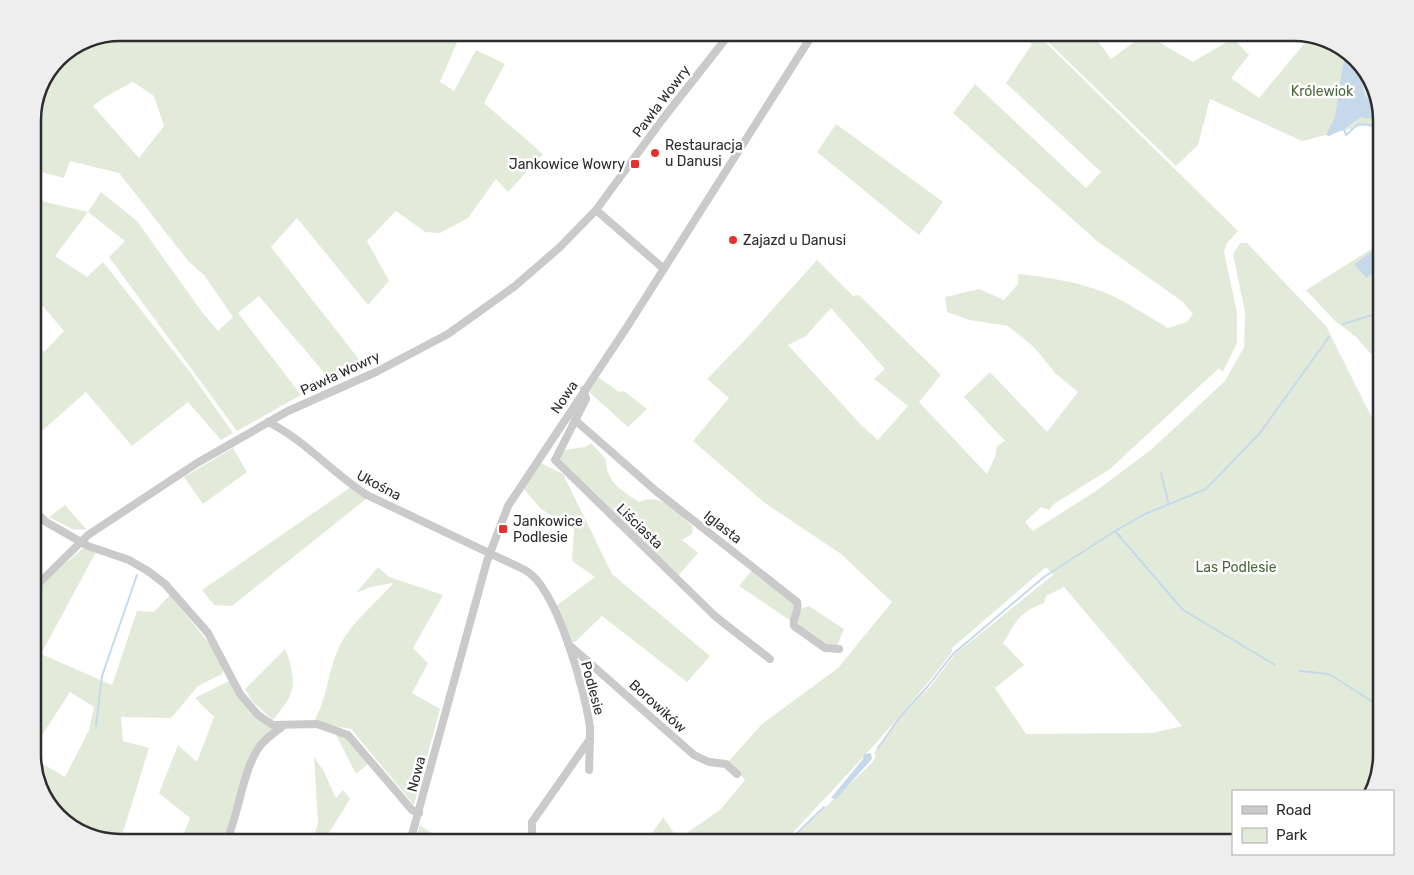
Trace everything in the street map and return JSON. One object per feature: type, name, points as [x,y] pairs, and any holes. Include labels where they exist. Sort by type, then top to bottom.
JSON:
[{"type":"street","name":"Pawła Wowry","points":[[41,581],[88,535],[190,467],[268,422],[376,372],[448,334],[515,286],[560,247],[596,210],[662,120],[724,41]]},
{"type":"street","name":"Nowa","points":[[412,834],[489,552],[512,498],[664,269],[808,41]]},
{"type":"street","points":[[596,210],[664,269]]},
{"type":"street","name":"Liściasta","points":[[584,390],[586,399],[555,460],[722,621],[770,659]]},
{"type":"street","name":"Iglasta","points":[[575,420],[656,492],[797,602],[798,608],[793,621],[794,626],[825,648],[839,649]]},
{"type":"street","name":"Ukośna","points":[[268,422],[296,438],[347,482],[367,495],[489,552]]},
{"type":"street","points":[[41,517],[82,542],[129,560],[165,584],[208,633],[240,694],[258,715],[274,725],[317,724],[348,735],[412,810],[418,813]]},
{"type":"street","name":"Podlesie","points":[[489,552],[532,573],[537,579],[568,644],[588,711],[590,739],[588,770]]},
{"type":"street","name":"Borowików","points":[[568,644],[694,755],[709,762],[726,764],[737,774]]},
{"type":"street","points":[[230,834],[235,822],[248,768],[260,746],[284,725]]},
{"type":"street","points":[[532,834],[532,822],[590,739]]},
{"type":"green space","points":[[120,41],[458,41],[440,82],[454,91],[476,50],[505,64],[484,103],[543,154],[508,192],[496,179],[468,218],[440,233],[425,232],[396,211],[367,241],[389,281],[368,305],[297,218],[271,247],[365,367],[333,383],[259,296],[238,313],[301,395],[237,431],[109,257],[125,241],[88,212],[101,192],[137,221],[202,312],[218,331],[233,317],[204,275],[189,262],[119,173],[70,161],[64,178],[41,172],[41,115],[49,85],[58,72],[76,55],[90,47],[105,43]],"holes":[[[133,82],[154,96],[164,126],[139,158],[93,106],[105,97]]]},
{"type":"green space","name":"Las Podlesie","points":[[1028,41],[1044,41],[1238,231],[1227,243],[1224,252],[1237,312],[1237,343],[1223,372],[1219,368],[1110,469],[1054,504],[1049,510],[1041,507],[1025,522],[1033,531],[1096,491],[1152,449],[1225,381],[1244,347],[1245,312],[1233,254],[1240,243],[1247,243],[1326,326],[1373,420],[1373,754],[1367,785],[1364,790],[1232,790],[1232,834],[797,834],[872,763],[876,756],[874,753],[901,716],[930,687],[955,654],[1053,575],[1046,567],[952,648],[952,652],[891,726],[792,834],[685,834],[720,810],[745,780],[729,761],[762,724],[838,668],[892,602],[841,554],[765,503],[693,441],[729,398],[707,379],[817,260],[853,296],[859,295],[941,375],[919,402],[987,474],[995,457],[997,446],[1005,441],[964,397],[990,372],[1047,432],[1078,392],[1055,373],[1034,347],[1008,326],[969,320],[947,312],[945,297],[979,289],[1004,300],[1018,284],[1018,274],[1067,281],[1104,292],[1168,328],[1187,322],[1193,314],[1183,302],[1097,241],[953,113],[975,84],[1086,188],[1101,172],[1006,83],[1032,44]],"holes":[[[831,308],[885,369],[874,379],[908,406],[878,440],[862,426],[788,345],[806,336]],[[1064,587],[1182,726],[1153,733],[1026,734],[995,688],[1024,665],[1003,643],[1023,614],[1044,603],[1046,596]]]},
{"type":"green space","name":"Królewiok","points":[[1047,41],[1098,41],[1111,59],[1135,41],[1157,41],[1193,62],[1228,41],[1236,41],[1249,55],[1231,78],[1259,98],[1306,42],[1324,47],[1350,64],[1367,90],[1373,115],[1373,128],[1366,125],[1302,141],[1210,99],[1198,145],[1176,166]]},
{"type":"green space","points":[[836,124],[943,202],[919,235],[817,152]]},
{"type":"green space","points":[[41,201],[88,212],[55,256],[87,277],[103,262],[190,372],[233,433],[221,440],[188,402],[132,446],[86,392],[43,430],[41,428],[41,349],[44,352],[64,331],[41,304]]},
{"type":"green space","points":[[1373,248],[1373,252],[1355,263],[1365,277],[1373,272],[1373,354],[1356,337],[1335,321],[1306,290]]},
{"type":"green space","points":[[597,376],[619,392],[624,391],[647,409],[628,427],[588,391]]},
{"type":"green space","points":[[591,443],[606,459],[609,474],[616,485],[639,502],[654,500],[669,505],[693,527],[692,534],[682,540],[698,553],[678,576],[558,459],[563,450],[585,447]]},
{"type":"green space","points":[[233,448],[247,472],[203,504],[184,477]]},
{"type":"green space","points":[[541,463],[563,474],[612,574],[710,656],[687,682],[602,616],[575,642],[570,642],[556,606],[595,577],[572,561],[574,529],[541,509],[523,488]]},
{"type":"green space","points":[[351,487],[366,499],[232,606],[214,605],[202,590]]},
{"type":"green space","points":[[65,505],[87,530],[72,529],[49,517]]},
{"type":"green space","points":[[83,548],[96,552],[41,654],[41,653],[41,585]]},
{"type":"green space","points":[[378,567],[389,577],[443,595],[413,648],[428,663],[412,693],[440,709],[414,805],[351,729],[326,725],[315,719],[323,701],[336,654],[345,636],[393,583],[371,587],[356,593]]},
{"type":"green space","points":[[752,570],[794,602],[796,609],[791,621],[739,586]]},
{"type":"green space","points":[[170,595],[212,647],[224,669],[222,674],[198,686],[171,718],[121,717],[123,741],[149,748],[122,834],[100,831],[81,823],[64,811],[47,785],[42,763],[65,777],[89,730],[94,707],[70,692],[41,737],[41,654],[112,685],[137,611],[154,612]]},
{"type":"green space","points":[[809,606],[844,629],[838,644],[833,648],[827,646],[798,624],[797,617],[802,608]]},
{"type":"green space","points":[[285,649],[292,671],[293,683],[288,700],[273,720],[253,702],[245,689]]},
{"type":"green space","points":[[229,681],[273,730],[259,745],[226,834],[184,834],[190,818],[159,793],[178,745],[197,762],[214,717],[195,698]]},
{"type":"green space","points":[[334,731],[350,741],[369,763],[356,774]]},
{"type":"green space","points":[[314,757],[323,770],[336,798],[343,790],[350,799],[328,834],[315,834],[318,823]]},
{"type":"green space","points":[[663,817],[675,834],[651,834]]},
{"type":"green space","points":[[420,825],[433,834],[417,834]]},
{"type":"water","points":[[1344,59],[1350,64],[1362,82],[1365,96],[1370,100],[1373,119],[1361,117],[1344,129],[1329,136],[1326,135],[1335,117]]},
{"type":"water","points":[[1373,251],[1373,273],[1366,278],[1354,264]]},
{"type":"water","points":[[871,753],[872,759],[836,799],[831,798],[863,759],[864,754]]},
{"type":"waterway","points":[[1344,129],[1346,135],[1358,124],[1373,125]]},
{"type":"waterway","points":[[1343,324],[1372,315],[1373,313]]},
{"type":"waterway","points":[[1115,531],[1145,514],[1206,489],[1260,433],[1329,337]]},
{"type":"waterway","points":[[1161,473],[1169,505]]},
{"type":"waterway","points":[[878,748],[899,718],[928,686],[953,654],[1044,577],[1115,531],[1183,610],[1275,665]]},
{"type":"waterway","points":[[96,726],[102,676],[137,575]]},
{"type":"waterway","points":[[1300,671],[1329,674],[1373,702]]},
{"type":"waterway","points":[[796,834],[824,807]]},
{"type":"place","name":"Restauracja u Danusi","points":[[655,153]]},
{"type":"place","name":"Jankowice Wowry","points":[[635,164]]},
{"type":"place","name":"Zajazd u Danusi","points":[[733,240]]},
{"type":"place","name":"Jankowice Podlesie","points":[[503,529]]}]
